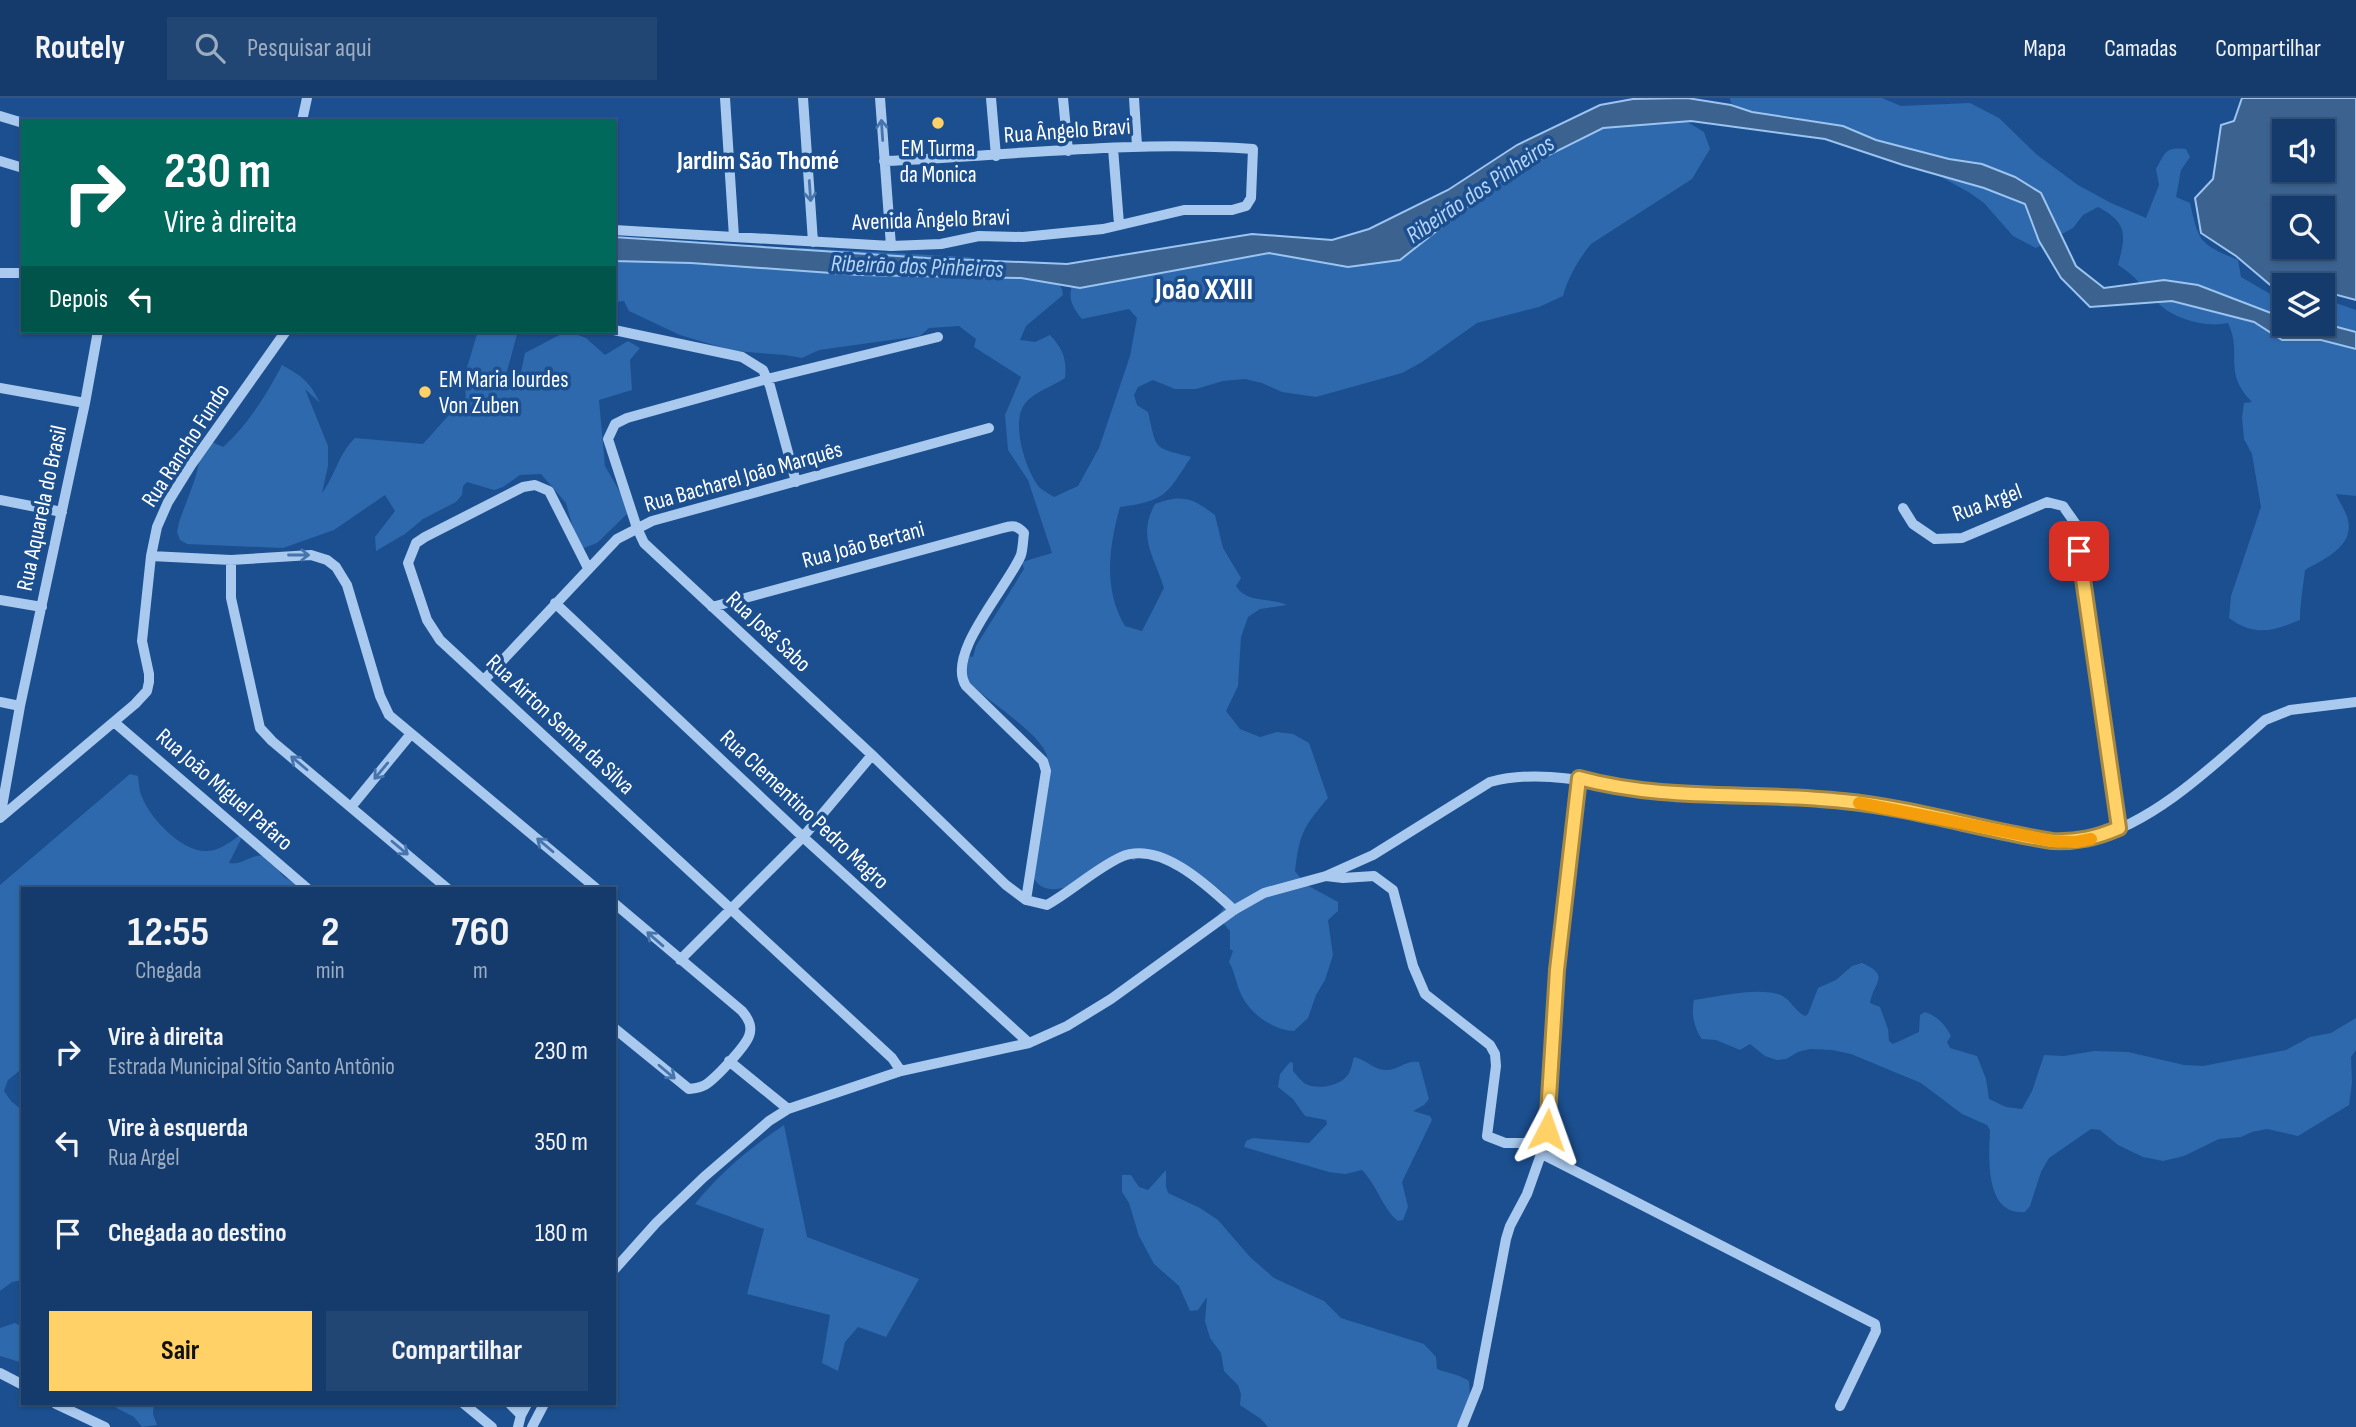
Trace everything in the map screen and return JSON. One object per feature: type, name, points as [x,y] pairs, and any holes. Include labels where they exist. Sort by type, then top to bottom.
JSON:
[{"type":"street","points":[[302,119],[307,98]]},
{"type":"street","points":[[725,98],[734,237]]},
{"type":"street","points":[[803,98],[813,242]]},
{"type":"street","points":[[880,98],[891,246]]},
{"type":"street","points":[[991,98],[996,156]]},
{"type":"street","points":[[1063,98],[1068,151]]},
{"type":"street","points":[[1134,98],[1137,146]]},
{"type":"street","points":[[0,117],[21,122]]},
{"type":"street","name":"Rua Ângelo Bravi","points":[[884,161],[1137,146],[1197,145],[1253,149],[1251,198],[1246,205]]},
{"type":"street","points":[[1113,148],[1119,224]]},
{"type":"street","points":[[0,161],[21,167]]},
{"type":"street","name":"Avenida Ângelo Bravi","points":[[616,230],[891,246],[941,244],[979,236],[1023,237],[1103,229],[1184,211],[1232,210],[1246,205]]},
{"type":"street","points":[[0,273],[21,273]]},
{"type":"street","points":[[616,330],[742,358],[763,370],[796,482]]},
{"type":"street","name":"Rua Aquarela do Brasil","points":[[0,818],[20,706],[98,333]]},
{"type":"street","name":"Rua Rancho Fundo","points":[[0,818],[147,691],[149,674],[142,640],[151,556],[157,527],[168,502],[191,465],[285,333]]},
{"type":"street","name":"Rua José Sabo","points":[[938,337],[767,379],[627,418],[615,424],[608,439],[644,543],[872,755],[1006,885],[1026,900]]},
{"type":"street","points":[[0,388],[85,403]]},
{"type":"street","name":"Rua Bacharel João Marquês","points":[[484,680],[617,539],[637,528],[652,521],[989,428]]},
{"type":"street","name":"Rua Airton Senna da Silva","points":[[588,568],[549,491],[536,485],[523,487],[416,543],[408,563],[427,620],[440,640],[892,1058],[901,1071]]},
{"type":"street","points":[[0,500],[62,512]]},
{"type":"street","name":"Rua Argel","points":[[1903,509],[1913,524],[1935,539],[1962,538],[2047,502],[2063,506],[2075,523],[2119,828]]},
{"type":"street","name":"Rua João Bertani","points":[[712,607],[1009,526],[1016,526],[1024,533],[1020,555],[964,651],[960,672],[966,686],[1043,761],[1046,771],[1026,900]]},
{"type":"street","points":[[151,556],[231,560],[311,555],[336,567],[347,585],[380,696],[389,715],[595,887]]},
{"type":"street","points":[[231,560],[230,598],[260,728],[446,887]]},
{"type":"street","points":[[0,600],[42,607]]},
{"type":"street","name":"Rua Clementino Pedro Magro","points":[[555,603],[803,837],[1029,1043]]},
{"type":"street","points":[[0,702],[20,706]]},
{"type":"street","points":[[616,1268],[656,1223],[704,1177],[769,1121],[788,1109],[901,1071],[1029,1043],[1067,1026],[1111,999],[1234,910],[1264,893],[1326,876],[1373,855],[1490,782],[1507,777],[1579,778],[1619,788],[1701,796],[1845,801],[2052,841],[2076,842],[2119,828],[2188,788],[2265,720],[2290,710],[2356,702]]},
{"type":"street","name":"Rua João Miguel Pafaro","points":[[114,722],[306,887]]},
{"type":"street","points":[[351,807],[411,735]]},
{"type":"street","points":[[681,960],[803,837],[872,755]]},
{"type":"street","points":[[1462,1427],[1478,1387],[1510,1226],[1527,1194],[1543,1149],[1557,970],[1579,778]]},
{"type":"street","points":[[1026,900],[1047,905],[1121,857],[1145,853],[1161,857],[1201,880],[1234,910]]},
{"type":"street","points":[[1326,876],[1374,876],[1393,890],[1413,966],[1426,994],[1490,1045],[1495,1054],[1496,1066],[1487,1136],[1505,1143],[1543,1149],[1875,1324],[1876,1331],[1840,1406]]},
{"type":"street","points":[[616,905],[749,1019],[750,1036],[704,1087],[689,1089],[616,1030]]},
{"type":"street","points":[[729,1061],[788,1109]]},
{"type":"street","points":[[0,1373],[21,1384]]},
{"type":"street","points":[[58,1405],[105,1427]]},
{"type":"street","points":[[465,1405],[492,1427]]},
{"type":"street","points":[[511,1405],[521,1415]]},
{"type":"street","points":[[518,1427],[526,1405]]},
{"type":"street","points":[[532,1427],[543,1405]]},
{"type":"shaded area","points":[[1730,98],[1882,98],[1901,106],[1970,103],[1999,118],[2036,154],[2078,185],[2146,218],[2159,185],[2156,169],[2162,158],[2170,150],[2186,149],[2190,157],[2181,170],[2176,197],[2190,203],[2196,227],[2203,240],[2216,250],[2238,260],[2241,277],[2272,295],[2272,336],[2335,336],[2335,303],[2356,310],[2356,496],[2336,494],[2346,513],[2349,529],[2342,545],[2336,551],[2305,570],[2300,620],[2273,629],[2256,630],[2229,618],[2231,596],[2261,507],[2252,454],[2244,439],[2242,418],[2244,403],[2252,402],[2238,382],[2234,345],[2228,323],[2191,321],[2173,314],[2159,304],[2135,278],[2118,265],[2123,238],[2120,224],[2115,219],[2098,207],[2083,215],[2073,228],[2036,248],[2013,236],[1984,203],[1970,193],[1893,150],[1794,117],[1745,111],[1731,103]]},
{"type":"shaded area","points":[[1676,115],[1704,132],[1710,149],[1692,179],[1591,244],[1574,268],[1563,296],[1539,307],[1477,323],[1402,373],[1316,397],[1282,392],[1245,379],[1223,381],[1196,389],[1175,389],[1153,380],[1138,387],[1134,395],[1137,405],[1148,412],[1158,445],[1191,457],[1164,494],[1147,502],[1120,507],[1110,568],[1113,598],[1125,626],[1142,631],[1164,588],[1149,546],[1147,527],[1155,504],[1173,499],[1193,501],[1215,515],[1223,548],[1241,578],[1236,586],[1241,592],[1252,598],[1287,605],[1260,609],[1248,617],[1241,637],[1238,686],[1226,711],[1240,729],[1260,737],[1277,732],[1293,734],[1309,743],[1328,798],[1304,831],[1295,871],[1305,884],[1338,902],[1338,911],[1328,920],[1333,955],[1308,1018],[1294,1031],[1278,1028],[1263,1020],[1245,1001],[1229,962],[1233,951],[1230,949],[1230,931],[1217,916],[1225,906],[1224,893],[1180,861],[1136,853],[1135,861],[1127,857],[1085,880],[1061,888],[1041,886],[1033,876],[1030,868],[1045,794],[1047,756],[1031,734],[963,675],[968,656],[973,657],[976,646],[1024,569],[1022,562],[1052,553],[1028,480],[1008,450],[1005,415],[1021,377],[974,347],[976,339],[959,326],[929,328],[920,336],[819,350],[802,358],[734,351],[680,335],[629,311],[624,301],[616,302],[616,239],[775,254],[802,248],[967,257],[1050,272],[1063,295],[1026,326],[1020,340],[1035,342],[1050,335],[1063,355],[1065,378],[1037,393],[1024,405],[1019,424],[1022,448],[1030,471],[1040,488],[1054,497],[1078,486],[1099,448],[1130,356],[1137,318],[1129,309],[1082,319],[1071,298],[1071,288],[1076,276],[1154,275],[1273,247],[1364,245],[1581,117]]},
{"type":"shaded area","points":[[477,333],[517,333],[504,382],[467,375],[481,387],[518,386],[525,353],[563,333],[586,338],[605,355],[628,341],[640,348],[630,360],[632,390],[599,400],[605,466],[621,494],[627,514],[597,543],[581,549],[566,503],[541,474],[520,475],[494,490],[467,482],[456,502],[423,519],[405,534],[376,551],[375,537],[395,511],[385,495],[334,530],[283,548],[187,544],[180,540],[177,532],[179,522],[201,455],[212,442],[223,447],[241,429],[282,365],[305,380],[320,403],[305,389],[328,446],[328,466],[322,493],[355,438],[423,444],[466,396],[465,374]]},
{"type":"shaded area","points":[[130,774],[138,776],[141,795],[159,824],[177,840],[197,850],[211,851],[240,835],[241,839],[229,863],[267,856],[284,877],[303,887],[21,887],[21,1070],[8,1080],[4,1091],[21,1109],[21,1280],[12,1282],[0,1291],[0,885]]},
{"type":"shaded area","points":[[1862,963],[1878,976],[1870,1003],[1880,1007],[1888,1029],[1889,1041],[1893,1044],[1919,1032],[1920,1015],[1925,1012],[1933,1016],[1951,1036],[1947,1042],[1950,1048],[1977,1056],[1986,1079],[1989,1099],[2006,1107],[2022,1109],[2032,1091],[2044,1055],[2064,1056],[2094,1051],[2128,1052],[2184,1065],[2203,1066],[2286,1050],[2310,1037],[2331,1033],[2356,1018],[2356,1050],[2351,1057],[2349,1105],[2298,1136],[2267,1129],[2241,1137],[2219,1139],[2184,1156],[2163,1161],[2143,1157],[2118,1145],[2100,1130],[2091,1129],[2049,1158],[2041,1172],[2030,1206],[2025,1212],[2012,1211],[2002,1205],[1992,1182],[1990,1130],[1987,1125],[1962,1114],[1921,1083],[1851,1054],[1832,1050],[1810,1049],[1777,1060],[1765,1056],[1750,1044],[1740,1050],[1716,1040],[1702,1039],[1695,1025],[1694,1000],[1741,993],[1776,994],[1784,997],[1805,1016],[1818,988],[1836,980],[1852,966]]},
{"type":"shaded area","points":[[1354,1057],[1386,1070],[1410,1062],[1419,1062],[1429,1099],[1413,1111],[1430,1116],[1432,1120],[1402,1182],[1408,1207],[1403,1220],[1398,1221],[1392,1216],[1362,1170],[1345,1174],[1329,1172],[1244,1147],[1246,1141],[1253,1138],[1309,1143],[1327,1124],[1326,1120],[1305,1116],[1293,1099],[1278,1087],[1280,1074],[1290,1062],[1293,1063],[1293,1071],[1304,1083],[1320,1087],[1332,1085],[1348,1075]]},
{"type":"shaded area","points":[[784,1125],[807,1237],[919,1279],[886,1337],[858,1327],[845,1342],[838,1371],[822,1363],[830,1315],[747,1294],[764,1229],[695,1204],[736,1161]]},
{"type":"shaded area","points":[[1166,1170],[1168,1193],[1218,1220],[1250,1257],[1274,1278],[1324,1301],[1341,1318],[1424,1344],[1436,1357],[1437,1369],[1469,1381],[1470,1395],[1457,1427],[1268,1427],[1240,1405],[1238,1385],[1224,1371],[1221,1353],[1210,1338],[1205,1321],[1207,1297],[1198,1310],[1190,1311],[1179,1286],[1154,1264],[1139,1236],[1129,1203],[1122,1192],[1122,1175],[1131,1175],[1139,1187],[1148,1190]]},
{"type":"shaded area","points":[[15,1323],[21,1326],[21,1362],[0,1356],[0,1328]]},
{"type":"shaded area","points":[[111,1405],[154,1405],[153,1414],[157,1425],[142,1427],[134,1417]]},
{"type":"water","name":"Ribeirão dos Pinheiros","points":[[1687,98],[1731,105],[1752,112],[1843,126],[1876,140],[1949,159],[1982,164],[2015,177],[2041,193],[2076,266],[2104,288],[2164,280],[2198,285],[2272,313],[2272,334],[2254,322],[2172,301],[2090,307],[2061,278],[2039,241],[2025,204],[1984,188],[1825,139],[1691,121],[1603,128],[1505,177],[1400,260],[1348,267],[1269,253],[1080,288],[1021,278],[859,275],[691,263],[616,261],[616,237],[927,258],[1067,264],[1252,234],[1332,240],[1369,229],[1448,190],[1517,145],[1600,105],[1633,99]]},
{"type":"water","points":[[2242,98],[2356,98],[2356,300],[2335,294],[2335,273],[2272,273],[2272,286],[2236,256],[2201,233],[2195,198],[2213,179],[2221,125],[2234,121]]},
{"type":"water","points":[[2335,326],[2356,332],[2356,349],[2321,340],[2282,340],[2276,336],[2335,336]]},
{"type":"slow traffic","points":[[1859,803],[2052,841],[2076,842],[2091,839]]},
{"type":"place","name":"EM Turma da Monica","points":[[938,123]]},
{"type":"place","name":"EM Maria lourdes Von Zuben","points":[[425,392]]},
{"type":"district","name":"Jardim São Thomé","points":[[758,160]]},
{"type":"district","name":"João XXIII","points":[[1204,289]]},
{"type":"route","points":[[1547,1130],[1557,970],[1579,778],[1619,788],[1701,796],[1845,801],[2052,841],[2076,842],[2119,828],[2079,551]]}]
